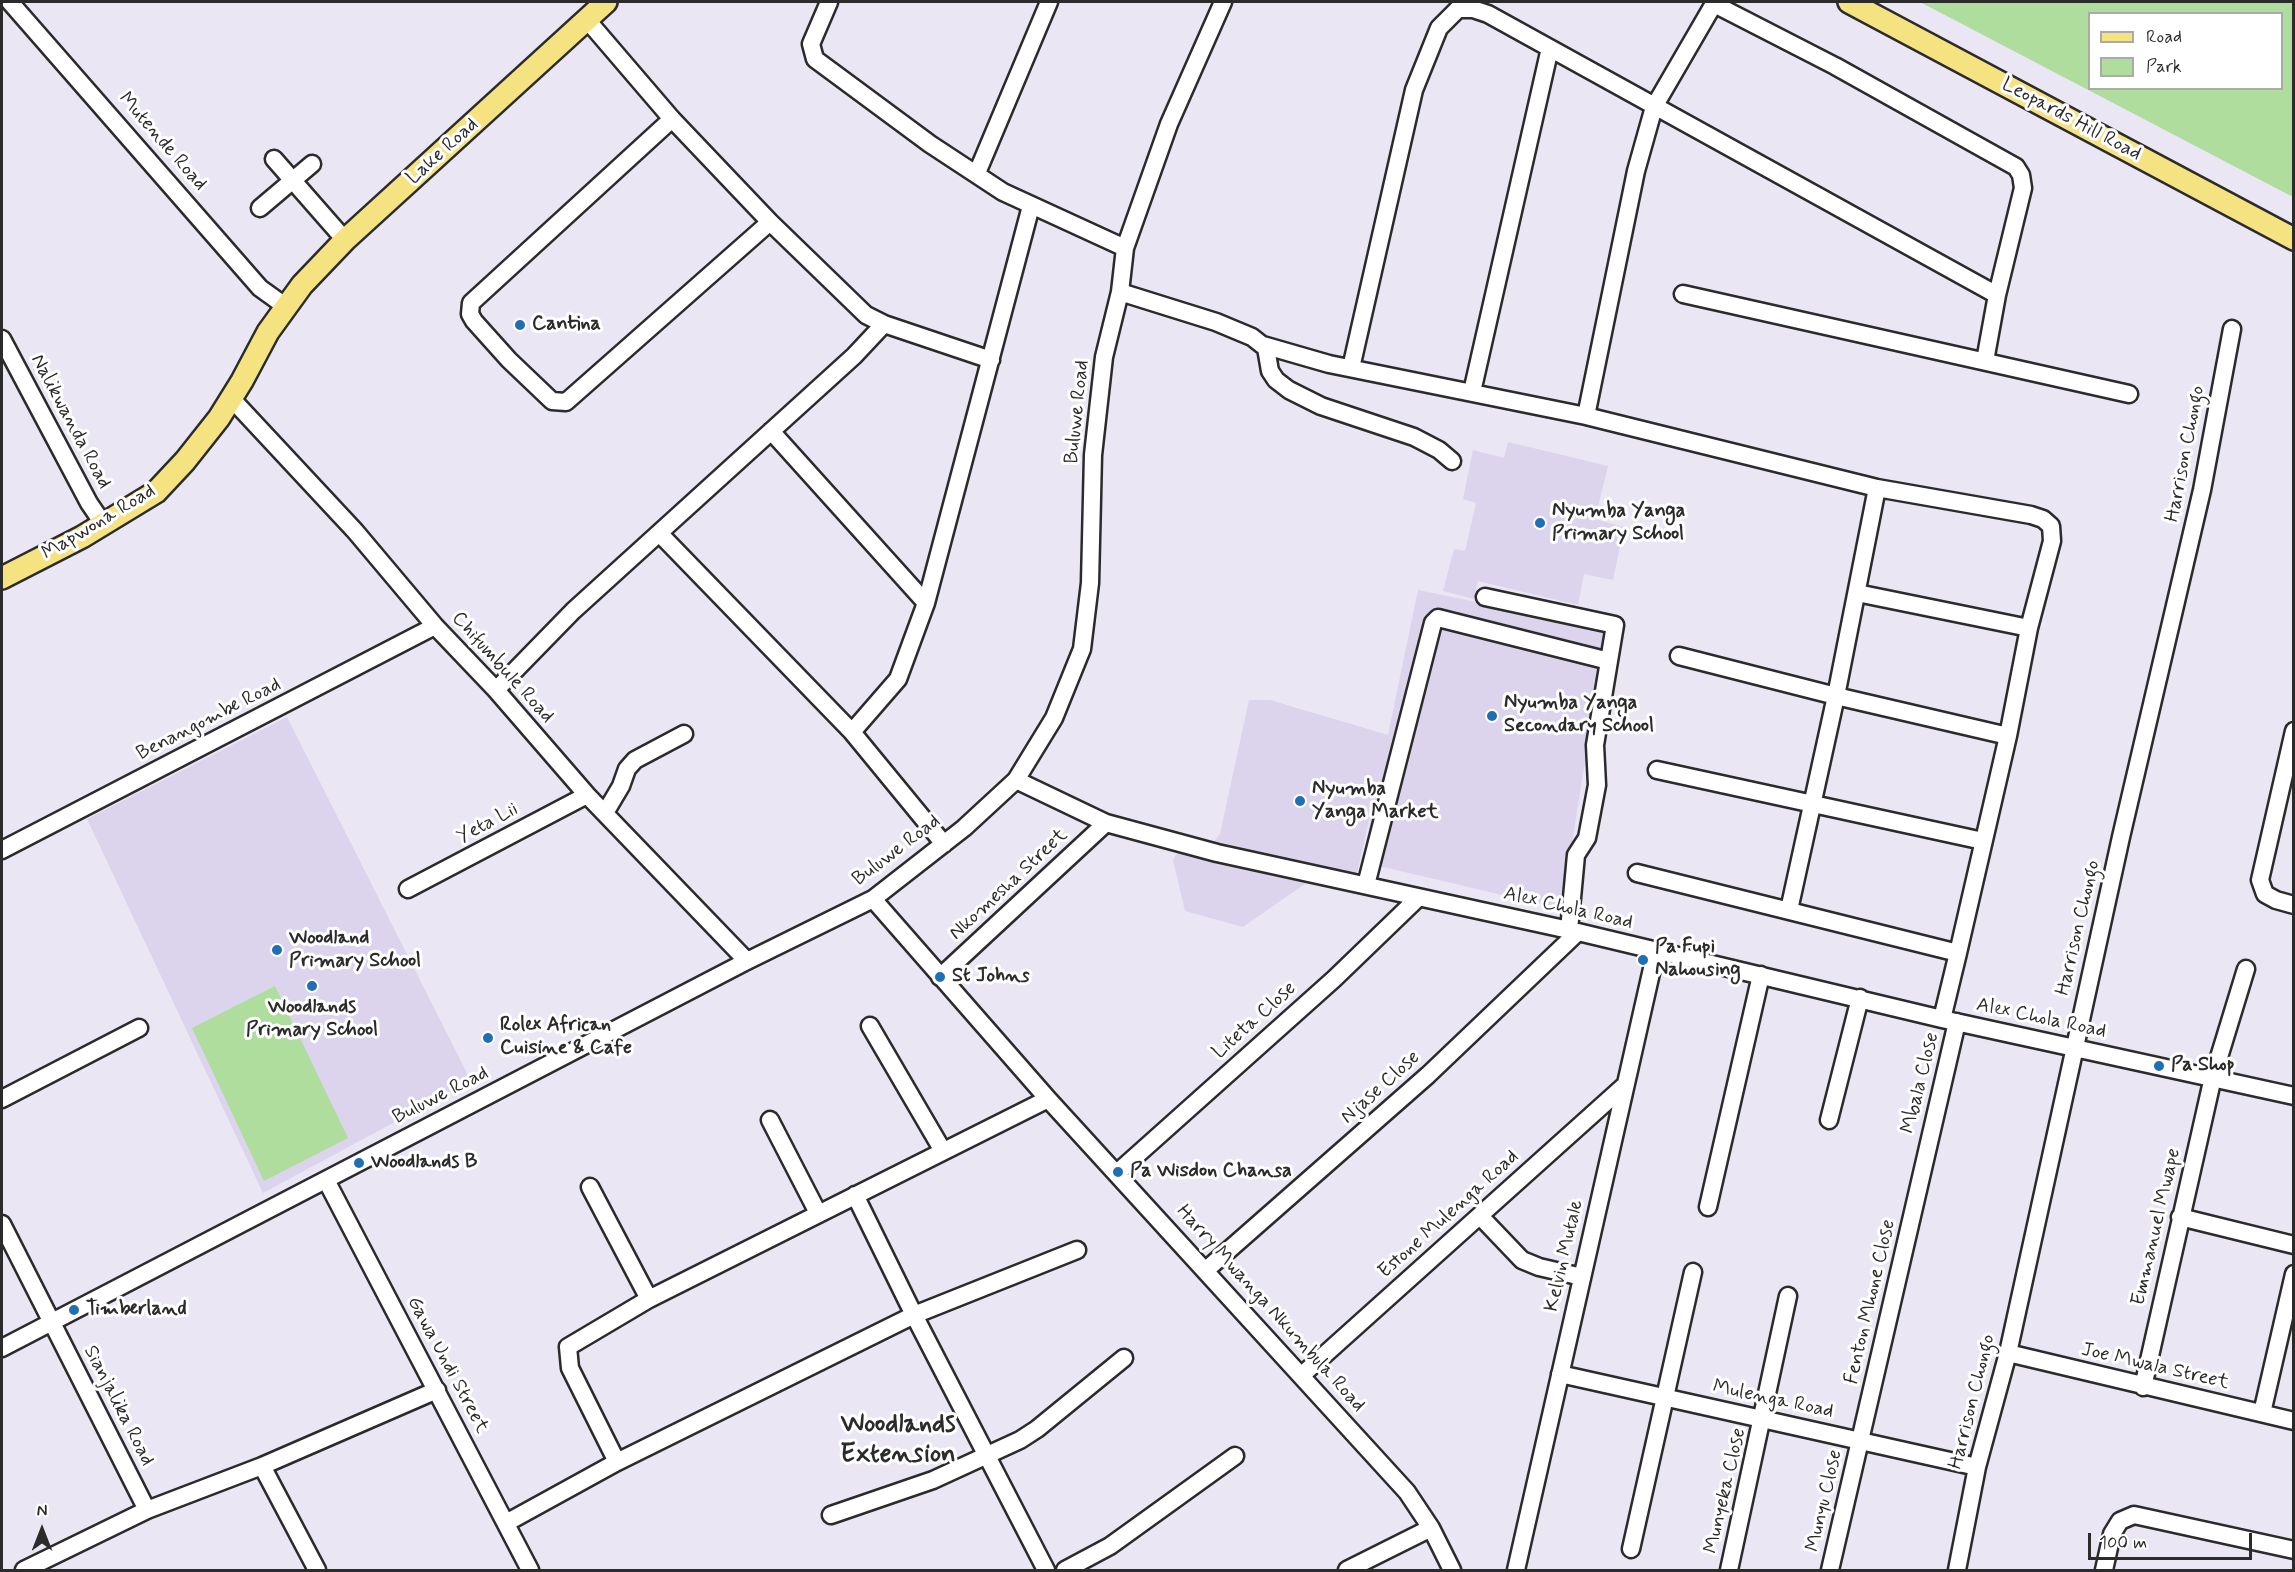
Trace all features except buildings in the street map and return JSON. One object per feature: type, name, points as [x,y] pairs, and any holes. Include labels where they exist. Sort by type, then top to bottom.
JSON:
[{"type":"main road","name":"Lake Road","points":[[285,306],[345,240],[588,21],[606,2]]},
{"type":"main road","name":"Leopards Hill Road","points":[[1849,2],[2294,239]]},
{"type":"main road","name":"Mapwona Road","points":[[2,578],[127,512],[164,484],[198,445],[231,398],[285,306]]},
{"type":"street","name":"Mutende Road","points":[[10,2],[260,288],[285,306]]},
{"type":"street","points":[[829,2],[811,44],[815,59],[930,144],[1003,192],[1125,248]]},
{"type":"street","points":[[977,173],[1049,2]]},
{"type":"street","name":"Buluwe Road","points":[[2,1348],[747,961],[873,899],[944,844],[1016,780],[1054,718],[1082,649],[1090,584],[1093,454],[1104,357],[1120,292],[1125,248],[1169,123],[1223,2]]},
{"type":"street","points":[[1586,416],[1636,171],[1654,107],[1714,3],[1835,66],[2016,167],[2021,175],[2023,188],[1997,295],[1985,361]]},
{"type":"street","points":[[1351,368],[1414,90],[1439,28],[1458,9],[1473,9],[1488,14],[1997,295]]},
{"type":"street","points":[[588,21],[672,119],[770,222],[866,315],[884,324],[991,360]]},
{"type":"street","points":[[1472,392],[1550,48]]},
{"type":"street","points":[[672,119],[471,303],[470,314],[474,321],[509,360],[552,401],[566,402],[770,222]]},
{"type":"street","points":[[274,159],[345,240]]},
{"type":"street","points":[[260,208],[312,164]]},
{"type":"street","points":[[852,732],[898,679],[926,603],[1031,206]]},
{"type":"street","points":[[1120,292],[1216,322],[1263,345],[1351,368],[1586,416],[1877,488],[1836,696],[1810,805],[1789,910]]},
{"type":"street","points":[[1683,294],[2129,394]]},
{"type":"street","points":[[496,690],[573,611],[771,432],[884,324]]},
{"type":"street","name":"Harrison Chongo","points":[[1957,1570],[1977,1467],[2008,1353],[2074,1047],[2202,490],[2232,329]]},
{"type":"street","name":"Nalikwanda Road","points":[[2,339],[89,503],[104,525]]},
{"type":"street","points":[[1263,345],[1272,375],[1289,390],[1322,406],[1414,437],[1439,450],[1452,461]]},
{"type":"street","name":"Chifumbule Road","points":[[231,398],[355,531],[435,626],[496,690],[587,795],[747,961]]},
{"type":"street","points":[[771,432],[926,603]]},
{"type":"street","name":"Mbala Close","points":[[1877,488],[2043,519],[2051,526],[2052,541],[2029,628],[2008,736],[1958,953],[1950,1021],[1922,1174]]},
{"type":"street","points":[[660,534],[852,732],[944,844]]},
{"type":"street","points":[[1857,593],[2029,628]]},
{"type":"street","points":[[1485,597],[1615,625],[1595,745],[1597,785],[1587,838],[1576,855],[1574,931]]},
{"type":"street","points":[[1366,885],[1433,623],[1438,618],[1609,662]]},
{"type":"street","name":"Benangombe Road","points":[[2,850],[435,626]]},
{"type":"street","points":[[1679,656],[2008,736]]},
{"type":"street","points":[[2294,731],[2288,778],[2260,880],[2265,894],[2294,905]]},
{"type":"street","points":[[605,813],[621,786],[627,769],[635,760],[684,734]]},
{"type":"street","points":[[1657,770],[1983,841]]},
{"type":"street","name":"Alex Chola Road","points":[[1016,780],[1106,823],[1217,853],[1574,931],[1950,1021],[2294,1096]]},
{"type":"street","name":"Yeta Lii","points":[[408,890],[587,795]]},
{"type":"street","name":"Nkomesha Street","points":[[940,977],[1106,823]]},
{"type":"street","points":[[1637,873],[1958,953]]},
{"type":"street","name":"Liteta Close","points":[[1118,1172],[1334,979],[1418,898]]},
{"type":"street","name":"Harry Mwanga Nkumbula Road","points":[[873,899],[1048,1099],[1118,1172],[1407,1492],[1431,1528],[1452,1570]]},
{"type":"street","name":"Njase Close","points":[[1206,1270],[1428,1075],[1574,931]]},
{"type":"street","name":"Kelvin Mutale","points":[[1516,1570],[1656,951]]},
{"type":"street","name":"Emmanuel Mwape","points":[[2143,1387],[2213,1077],[2246,969]]},
{"type":"street","points":[[1708,1207],[1761,975]]},
{"type":"street","points":[[1829,1120],[1860,998]]},
{"type":"street","points":[[870,1026],[944,1151]]},
{"type":"street","points":[[2,1099],[139,1028]]},
{"type":"street","name":"Estone Mulenga Road","points":[[1302,1375],[1624,1086]]},
{"type":"street","points":[[617,1462],[570,1368],[567,1350],[649,1299],[1048,1099]]},
{"type":"street","points":[[770,1120],[818,1214]]},
{"type":"street","name":"Fenton Mhone Close","points":[[1860,1440],[1922,1174]]},
{"type":"street","name":"Gawa Undi Street","points":[[326,1180],[530,1570]]},
{"type":"street","points":[[590,1187],[649,1299]]},
{"type":"street","points":[[855,1195],[914,1315],[1047,1570]]},
{"type":"street","points":[[1480,1216],[1522,1260],[1539,1267],[1582,1277]]},
{"type":"street","points":[[2180,1217],[2294,1245]]},
{"type":"street","name":"Sianjalika Road","points":[[2,1224],[147,1510]]},
{"type":"street","points":[[506,1523],[617,1462],[914,1315],[1077,1250]]},
{"type":"street","points":[[1631,1549],[1663,1397],[1693,1272]]},
{"type":"street","points":[[2262,1413],[2290,1301],[2294,1274]]},
{"type":"street","name":"Munyeka Close","points":[[1729,1570],[1763,1421],[1788,1296]]},
{"type":"street","name":"Joe Mwala Street","points":[[2008,1353],[2143,1387],[2294,1421]]},
{"type":"street","points":[[831,1515],[933,1480],[987,1456],[1037,1429],[1124,1358]]},
{"type":"street","name":"Mulenga Road","points":[[1560,1374],[1977,1467]]},
{"type":"street","points":[[24,1570],[147,1510],[262,1466],[437,1390]]},
{"type":"street","name":"Munyu Close","points":[[1830,1570],[1860,1440]]},
{"type":"street","points":[[1065,1570],[1110,1546],[1235,1456]]},
{"type":"street","points":[[262,1466],[317,1570]]},
{"type":"street","points":[[2104,1570],[2112,1534],[2120,1521],[2134,1515],[2294,1551]]},
{"type":"street","points":[[1347,1570],[1431,1528]]},
{"type":"shaded area","name":"Nyumba Yanga Primary School","points":[[1508,442],[1608,466],[1595,519],[1624,527],[1613,580],[1584,574],[1578,605],[1478,581],[1474,599],[1443,591],[1454,549],[1465,551],[1476,503],[1463,499],[1473,450],[1504,458]]},
{"type":"shaded area","name":"Nyumba Yanga Secondary School","points":[[1418,590],[1606,629],[1568,868],[1566,910],[1362,862],[1381,768],[1356,877],[1309,881],[1243,927],[1185,911],[1173,860],[1185,839],[1212,844],[1220,834],[1249,700],[1270,700],[1388,735]]},
{"type":"shaded area","name":"Woodland Primary School","points":[[287,717],[471,1081],[263,1193],[87,819]]},
{"type":"green space","points":[[1920,2],[2293,2],[2293,197],[2088,90],[2283,90],[2283,12],[2088,12],[2088,90]]},
{"type":"green space","points":[[275,986],[348,1138],[264,1181],[192,1028]]},
{"type":"place","name":"Cantina","points":[[520,325]]},
{"type":"place","name":"Nyumba Yanga Primary School","points":[[1540,523]]},
{"type":"place","name":"Nyumba Yanga Secondary School","points":[[1492,716]]},
{"type":"place","name":"Nyumba Yanga Market","points":[[1300,801]]},
{"type":"place","name":"Woodland Primary School","points":[[277,950]]},
{"type":"place","name":"Pa Fupi Nahousing","points":[[1643,960]]},
{"type":"place","name":"St Johns","points":[[940,977]]},
{"type":"place","name":"Woodlands Primary School","points":[[312,986]]},
{"type":"place","name":"Rolex African Cuisine & Cafe","points":[[488,1038]]},
{"type":"place","name":"Pa Shop","points":[[2159,1066]]},
{"type":"place","name":"Woodlands B","points":[[359,1163]]},
{"type":"place","name":"Pa Wisdon Chansa","points":[[1118,1172]]},
{"type":"place","name":"Timberland","points":[[74,1310]]},
{"type":"district","name":"Woodlands Extension","points":[[898,1441]]}]
